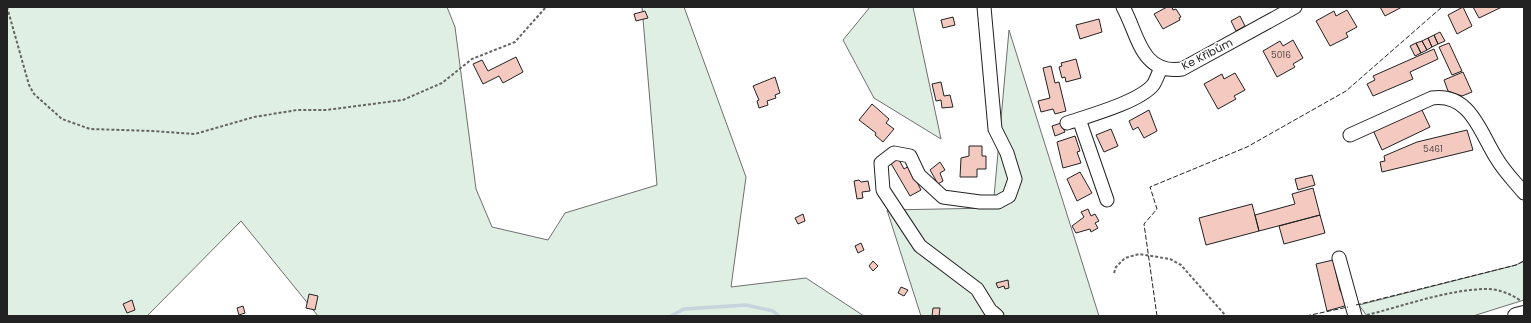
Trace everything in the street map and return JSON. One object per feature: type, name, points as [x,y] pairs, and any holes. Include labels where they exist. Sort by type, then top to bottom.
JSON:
[{"type":"main road","points":[[1516,316],[1524,314]]},
{"type":"street","points":[[984,7],[995,129],[1007,153],[1015,179],[1009,196],[998,202],[980,202],[943,196],[919,175],[910,156],[894,153],[881,162],[883,190],[920,246],[977,289],[990,310],[996,316]]},
{"type":"street","name":"Ke Křibům","points":[[1161,68],[1172,70],[1182,69],[1295,7]]},
{"type":"street","points":[[1067,123],[1129,100],[1146,91],[1153,85],[1161,68],[1141,50],[1126,8]]},
{"type":"street","points":[[1350,135],[1432,98],[1444,96],[1454,99],[1471,114],[1497,160],[1524,193]]},
{"type":"street","points":[[1079,119],[1107,200]]},
{"type":"street","points":[[1339,258],[1355,316]]},
{"type":"path","points":[[8,7],[29,85],[34,94],[62,119],[90,129],[195,134],[261,116],[297,110],[326,110],[403,100],[442,83],[472,59],[515,42],[546,7]]},
{"type":"path","points":[[1114,273],[1116,267],[1125,258],[1138,254],[1170,259],[1181,265],[1226,316]]},
{"type":"path","points":[[1362,316],[1456,292],[1488,289],[1510,294],[1524,304]]},
{"type":"green space","points":[[7,7],[447,7],[455,27],[476,189],[492,227],[548,240],[565,213],[657,185],[642,7],[684,7],[746,177],[731,287],[806,278],[864,316],[318,316],[241,221],[147,316],[7,316]]},
{"type":"green space","points":[[870,7],[913,7],[941,139],[874,98],[843,40]]},
{"type":"green space","points":[[1009,30],[1099,316],[921,316],[887,210],[993,208]]},
{"type":"green space","points":[[1524,261],[1524,300],[1473,316],[1367,316],[1359,305],[1516,265]]},
{"type":"building","points":[[1167,7],[1172,7],[1173,10],[1176,9],[1181,17],[1179,18],[1180,20],[1163,29],[1154,14]]},
{"type":"building","points":[[1380,7],[1402,7],[1385,16]]},
{"type":"building","points":[[1463,7],[1472,26],[1457,34],[1448,15]]},
{"type":"building","points":[[1473,7],[1502,7],[1479,18]]},
{"type":"building","points":[[1347,10],[1357,27],[1346,33],[1348,37],[1330,46],[1316,21],[1334,11],[1336,16]]},
{"type":"building","points":[[645,11],[648,18],[636,21],[634,14]]},
{"type":"building","points":[[1240,16],[1245,26],[1236,31],[1231,21]]},
{"type":"building","points":[[953,17],[955,25],[943,28],[941,20]]},
{"type":"building","points":[[1099,19],[1102,32],[1080,39],[1076,25]]},
{"type":"building","points":[[1440,32],[1445,41],[1438,44],[1434,35]]},
{"type":"building","points":[[1434,35],[1438,44],[1432,47],[1428,38]]},
{"type":"building","points":[[1428,38],[1432,47],[1427,50],[1422,41]]},
{"type":"building","points":[[1293,40],[1303,58],[1293,64],[1295,67],[1277,77],[1263,51],[1280,41],[1283,46]]},
{"type":"building","points":[[1422,41],[1427,50],[1421,53],[1416,43]]},
{"type":"building","points":[[1416,43],[1421,53],[1415,56],[1410,46]]},
{"type":"building","points":[[1449,43],[1462,71],[1452,75],[1439,47]]},
{"type":"building","points":[[1434,49],[1438,59],[1410,72],[1413,79],[1373,96],[1367,84],[1375,80],[1373,76]]},
{"type":"building","points":[[516,57],[523,72],[503,83],[499,76],[483,84],[473,64],[482,60],[488,71]]},
{"type":"building","points":[[1076,59],[1081,78],[1066,82],[1065,77],[1062,78],[1059,67],[1062,66],[1061,63]]},
{"type":"building","points":[[1051,66],[1055,83],[1059,82],[1066,111],[1055,114],[1053,109],[1041,112],[1038,101],[1050,98],[1043,68]]},
{"type":"building","points":[[1463,72],[1472,92],[1462,96],[1448,91],[1444,80]]},
{"type":"building","points":[[1235,73],[1245,90],[1234,96],[1236,99],[1218,109],[1204,84],[1222,74],[1224,79]]},
{"type":"building","points":[[775,77],[780,93],[775,95],[776,98],[767,101],[768,105],[759,108],[757,101],[759,100],[753,86]]},
{"type":"building","points":[[941,82],[944,96],[950,95],[953,107],[942,108],[941,100],[936,101],[932,84]]},
{"type":"building","points":[[872,104],[889,119],[886,123],[894,129],[883,142],[875,135],[876,133],[859,120]]},
{"type":"building","points":[[1421,108],[1430,127],[1382,150],[1373,130]]},
{"type":"building","points":[[1149,110],[1157,131],[1144,138],[1138,127],[1133,130],[1129,121]]},
{"type":"building","points":[[1061,123],[1065,132],[1055,136],[1052,126]]},
{"type":"building","points":[[1111,129],[1118,146],[1104,152],[1096,135]]},
{"type":"building","points":[[1467,130],[1473,150],[1382,172],[1380,162],[1385,161],[1384,156],[1417,142]]},
{"type":"building","points":[[1075,136],[1080,151],[1077,152],[1081,163],[1063,168],[1057,142]]},
{"type":"building","points":[[969,146],[982,146],[982,156],[986,156],[986,169],[977,169],[977,177],[960,177],[961,158],[969,156]]},
{"type":"building","points":[[897,156],[904,169],[909,166],[921,190],[910,196],[889,160]]},
{"type":"building","points":[[940,162],[945,170],[940,173],[943,181],[938,184],[930,170]]},
{"type":"building","points":[[1080,172],[1092,193],[1077,201],[1067,179]]},
{"type":"building","points":[[1312,175],[1315,185],[1298,190],[1295,179]]},
{"type":"building","points":[[859,180],[861,182],[868,181],[870,191],[862,192],[863,198],[857,199],[854,181]]},
{"type":"building","points":[[1313,188],[1320,215],[1259,231],[1255,215],[1295,204],[1292,194]]},
{"type":"building","points":[[1252,204],[1259,231],[1206,245],[1199,218]]},
{"type":"building","points":[[1088,209],[1091,216],[1095,214],[1099,221],[1095,223],[1098,228],[1091,232],[1090,229],[1076,233],[1072,226],[1084,217],[1081,212]]},
{"type":"building","points":[[803,214],[805,221],[798,224],[795,218]]},
{"type":"building","points":[[1320,215],[1325,233],[1284,244],[1279,226]]},
{"type":"building","points":[[861,243],[864,250],[858,253],[855,246]]},
{"type":"building","points":[[1333,260],[1340,290],[1348,305],[1327,311],[1316,264]]},
{"type":"building","points":[[873,261],[878,266],[873,271],[869,266]]},
{"type":"building","points":[[1008,280],[1009,288],[1005,289],[1004,286],[998,288],[996,283]]},
{"type":"building","points":[[901,287],[908,290],[904,296],[898,293]]},
{"type":"building","points":[[309,294],[318,296],[315,310],[306,308]]},
{"type":"building","points":[[132,300],[135,310],[127,313],[123,304]]},
{"type":"building","points":[[243,306],[245,313],[239,315],[237,308]]},
{"type":"building","points":[[933,308],[940,308],[939,316],[932,316]]},
{"type":"waterway","points":[[671,316],[684,309],[746,305],[773,311],[779,316]]},
{"type":"fence","points":[[1157,316],[1144,224],[1157,209],[1150,187],[1247,147],[1346,91],[1442,7]]},
{"type":"fence","points":[[1356,305],[1516,265],[1524,261]]},
{"type":"fence","points":[[1306,316],[1348,307]]}]
